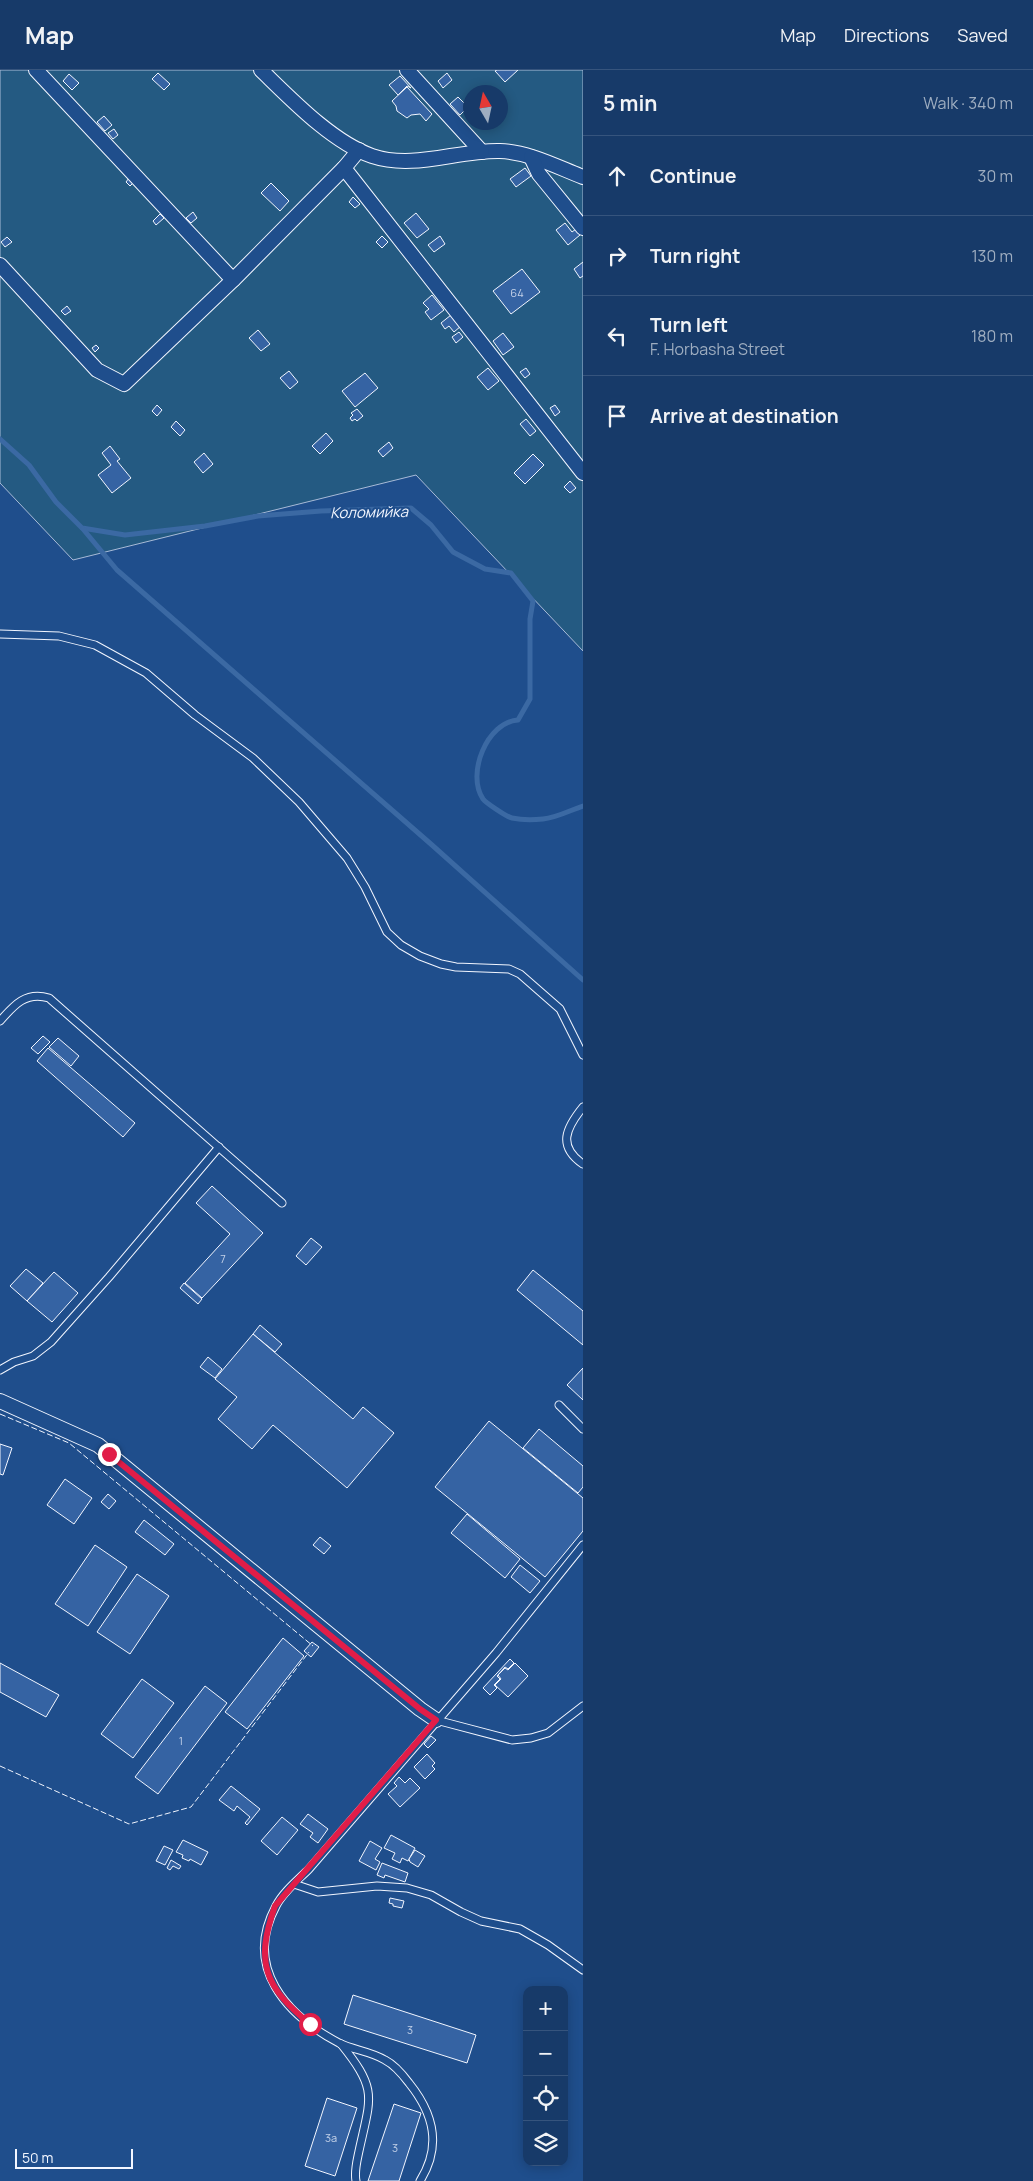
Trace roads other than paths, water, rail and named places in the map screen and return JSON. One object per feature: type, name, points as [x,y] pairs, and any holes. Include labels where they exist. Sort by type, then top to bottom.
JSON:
[{"type":"street","points":[[36,70],[233,280]]},
{"type":"street","points":[[261,70],[316,121],[359,150],[386,159],[414,161],[482,152],[512,152],[583,177]]},
{"type":"street","points":[[407,70],[482,152]]},
{"type":"street","points":[[0,264],[97,370],[124,384],[233,280],[344,168],[359,150]]},
{"type":"street","points":[[530,157],[539,174],[583,228]]},
{"type":"street","points":[[344,168],[583,473]]},
{"type":"street","points":[[0,1401],[98,1445],[420,1709],[436,1720]]},
{"type":"lane","points":[[0,634],[59,636],[95,645],[146,673],[194,715],[253,758],[299,802],[347,858],[365,887],[387,932],[402,945],[420,956],[441,964],[456,967],[509,969],[520,974],[560,1009],[583,1055]]},
{"type":"lane","points":[[0,1021],[15,1004],[27,997],[34,995],[49,998],[282,1203]]},
{"type":"lane","points":[[583,1107],[570,1125],[566,1135],[566,1144],[570,1153],[583,1164]]},
{"type":"lane","points":[[0,1370],[14,1362],[33,1356],[51,1342],[109,1278],[219,1147]]},
{"type":"lane","points":[[559,1404],[583,1429]]},
{"type":"lane","points":[[420,2181],[431,2157],[434,2140],[431,2119],[420,2096],[402,2074],[387,2061],[367,2051],[341,2044],[320,2032],[297,2013],[276,1989],[268,1975],[264,1954],[268,1930],[275,1906],[496,1652],[583,1546]]},
{"type":"lane","points":[[436,1720],[512,1740],[531,1738],[548,1733],[583,1706]]},
{"type":"lane","points":[[294,1884],[318,1892],[378,1886],[406,1888],[431,1895],[460,1912],[481,1921],[520,1929],[548,1945],[583,1970]]},
{"type":"lane","points":[[341,2044],[359,2067],[369,2090],[370,2101],[357,2162],[356,2181]]},
{"type":"waterway","name":"Коломийка","points":[[0,439],[29,465],[56,502],[82,528],[125,535],[205,526],[258,516],[321,511],[411,508],[431,525],[453,552],[485,569],[511,573],[533,601],[530,619],[530,699],[518,720],[507,723],[497,730],[489,739],[483,751],[478,764],[477,776],[478,789],[483,799],[501,813],[516,819],[536,820],[548,818],[583,806]]},
{"type":"waterway","points":[[83,529],[117,570],[432,845],[583,980]]}]
